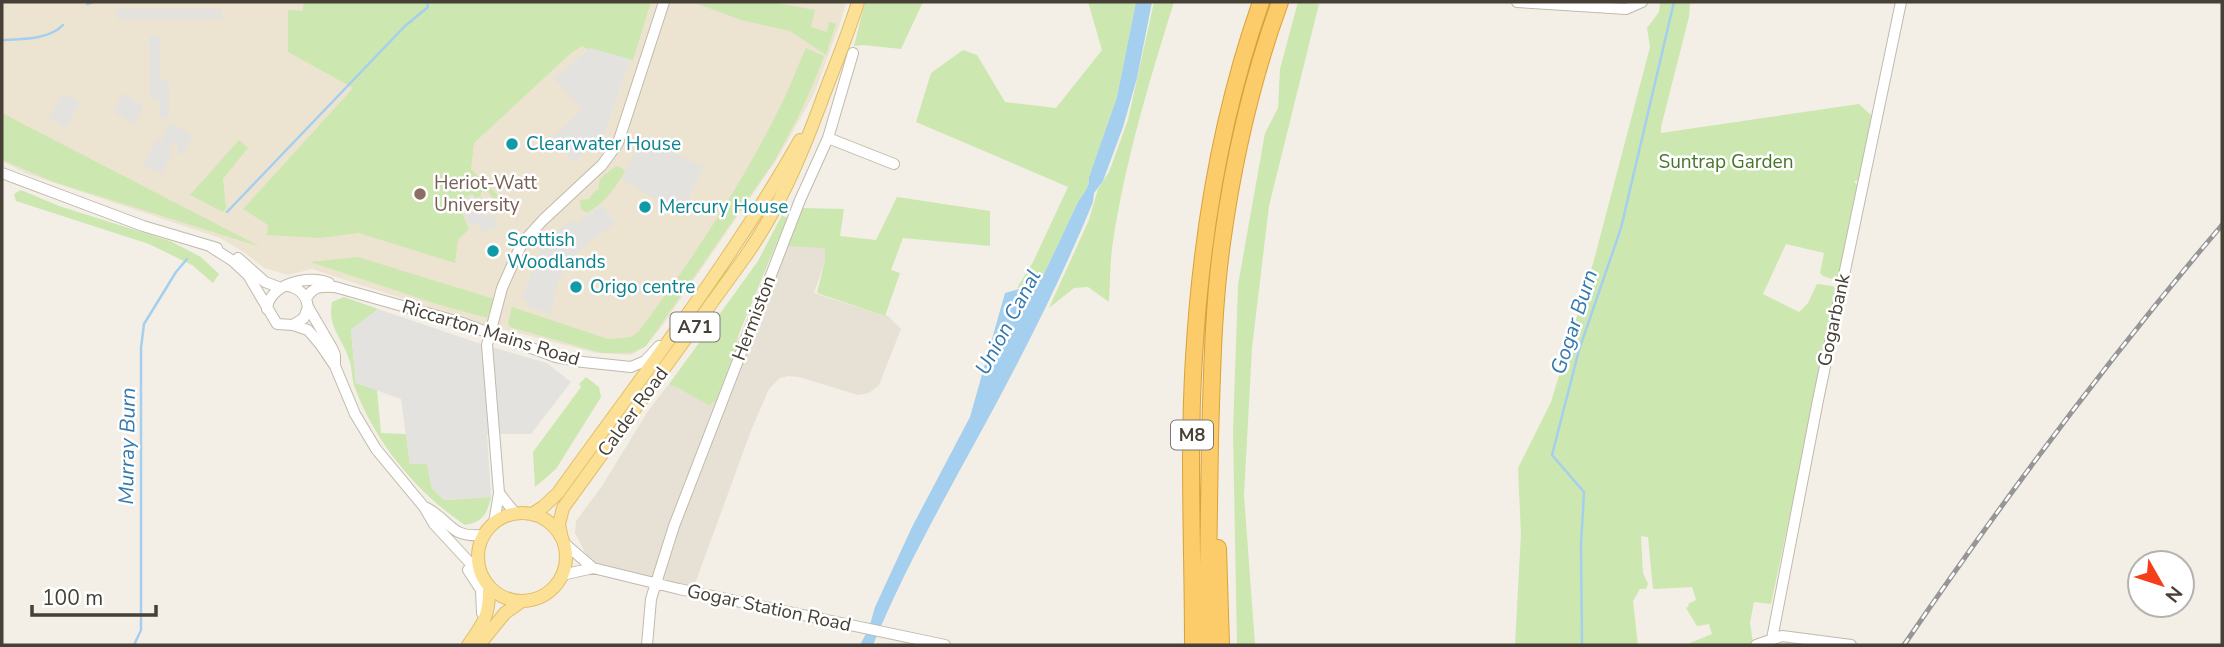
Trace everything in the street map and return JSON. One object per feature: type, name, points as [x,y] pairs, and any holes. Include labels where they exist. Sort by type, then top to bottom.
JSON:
[{"type":"highway","name":"M8","points":[[1186,645],[1194,358],[1207,226],[1225,132],[1261,2]]},
{"type":"highway","name":"M8","points":[[1207,645],[1212,385],[1222,244],[1253,89],[1280,2]]},
{"type":"highway","name":"M8","points":[[1212,385],[1218,477],[1221,645]]},
{"type":"highway","name":"M8","points":[[1192,438],[1194,645]]},
{"type":"main road","name":"Calder Road","points":[[563,541],[559,523],[563,508],[765,227],[803,152],[859,2]]},
{"type":"main road","name":"Calder Road","points":[[531,514],[558,493],[676,328],[757,212],[820,106]]},
{"type":"main road","points":[[466,645],[482,627],[488,612],[487,582],[478,557],[484,536],[494,523],[515,513],[531,514],[550,523],[563,541],[566,559],[562,575],[546,594],[530,600],[510,599],[499,594],[487,582]]},
{"type":"main road","points":[[479,645],[505,613],[522,601]]},
{"type":"street","points":[[494,523],[499,493],[487,345],[505,281],[522,243],[602,165],[618,143],[664,2]]},
{"type":"street","points":[[1517,2],[1626,9],[1642,2]]},
{"type":"street","name":"Gogarbank","points":[[1772,639],[1818,400],[1901,2]]},
{"type":"street","name":"Hermiston","points":[[647,645],[651,598],[674,526],[800,200],[828,138],[853,53]]},
{"type":"street","points":[[828,138],[894,164]]},
{"type":"street","points":[[2,173],[144,226],[227,251],[249,266],[265,282],[298,289],[332,348],[335,366]]},
{"type":"street","points":[[211,247],[233,261],[247,275],[277,324],[311,332],[335,366],[365,433],[387,464],[424,506],[434,524],[475,579],[483,598],[481,614],[466,645]]},
{"type":"street","name":"Riccarton Mains Road","points":[[284,287],[310,279],[327,281],[335,287],[583,362],[631,367],[646,361],[676,328]]},
{"type":"street","points":[[267,309],[270,298],[284,287]]},
{"type":"street","points":[[293,326],[304,318],[310,291],[317,287],[335,287]]},
{"type":"street","points":[[499,493],[515,513]]},
{"type":"street","points":[[424,506],[438,514],[458,534],[469,537],[484,536]]},
{"type":"street","name":"Gogar Station Road","points":[[563,541],[593,568]]},
{"type":"street","points":[[451,545],[464,555],[487,582]]},
{"type":"street","name":"Gogar Station Road","points":[[562,575],[593,568],[655,584],[945,645]]},
{"type":"street","points":[[1756,645],[1782,636],[1851,645]]},
{"type":"shaded area","name":"Heriot-Watt University","points":[[2,2],[846,2],[814,94],[779,156],[662,326],[645,347],[631,355],[596,353],[472,321],[312,269],[288,275],[264,268],[220,238],[25,173],[2,161]]},
{"type":"shaded area","points":[[117,9],[222,9],[222,19],[117,19]]},
{"type":"shaded area","points":[[149,36],[160,36],[160,80],[169,81],[169,118],[160,119],[159,100],[149,98]]},
{"type":"shaded area","points":[[590,48],[630,59],[604,134],[574,163],[552,138],[582,109],[554,79]]},
{"type":"shaded area","points":[[63,93],[80,103],[66,128],[48,118]]},
{"type":"shaded area","points":[[123,93],[144,106],[134,124],[113,112]]},
{"type":"shaded area","points":[[169,123],[193,136],[182,155],[176,152],[179,145],[172,142],[168,148],[174,151],[161,175],[143,165],[156,140],[161,142]]},
{"type":"shaded area","points":[[641,138],[704,167],[682,212],[622,180]]},
{"type":"shaded area","points":[[473,196],[475,200],[482,197],[486,208],[481,211],[485,217],[493,215],[498,225],[483,233],[478,223],[471,227],[458,203]]},
{"type":"shaded area","points":[[601,205],[616,223],[587,243],[568,265],[558,281],[551,314],[528,306],[527,299],[522,298],[541,249],[572,220],[576,224]]},
{"type":"shaded area","points":[[792,209],[837,227],[814,293],[887,315],[901,329],[879,385],[869,393],[858,395],[788,376],[780,378],[769,389],[692,592],[593,568],[575,533],[576,521],[602,486],[648,411],[714,325],[739,338]]},
{"type":"shaded area","points":[[378,309],[547,363],[571,382],[531,434],[487,434],[491,497],[444,500],[432,488],[427,464],[410,464],[401,399],[356,383],[351,330]]},
{"type":"green space","points":[[304,2],[651,2],[633,60],[592,51],[582,46],[474,143],[471,169],[503,200],[499,204],[488,192],[481,192],[481,196],[476,198],[472,194],[458,203],[469,229],[458,240],[455,263],[359,233],[320,238],[267,235],[268,225],[243,209],[353,88],[288,52],[288,10],[302,11]]},
{"type":"green space","points":[[693,2],[771,2],[815,10],[811,27],[827,32],[829,22],[836,24],[826,55],[790,31],[741,20]]},
{"type":"green space","points":[[865,2],[923,2],[901,49],[854,46]]},
{"type":"green space","points":[[1088,2],[1136,2],[1117,97],[1089,183],[1044,274],[1034,285],[1017,288],[1033,262],[1068,187],[916,122],[931,73],[963,50],[977,55],[1005,102],[1056,108],[1102,50]]},
{"type":"green space","points":[[1154,2],[1174,2],[1123,186],[1112,248],[1109,302],[1088,287],[1074,288],[1049,308],[1089,220],[1098,189],[1109,172],[1128,120]]},
{"type":"green space","points":[[1298,2],[1319,4],[1269,206],[1252,348],[1244,495],[1255,645],[1237,645],[1233,431],[1238,285],[1265,133],[1278,108],[1280,69]]},
{"type":"green space","name":"Suntrap Garden","points":[[1660,2],[1690,2],[1689,17],[1661,133],[1859,104],[1873,117],[1860,180],[1854,181],[1858,186],[1839,277],[1835,280],[1820,273],[1824,253],[1786,244],[1763,294],[1799,312],[1808,303],[1817,284],[1833,286],[1837,292],[1771,604],[1754,602],[1750,623],[1753,643],[1685,645],[1712,634],[1709,624],[1697,626],[1686,608],[1696,600],[1692,587],[1653,589],[1648,537],[1641,536],[1643,573],[1648,584],[1646,589],[1640,589],[1633,601],[1638,645],[1515,645],[1521,534],[1518,468],[1551,402],[1594,260],[1650,47],[1647,28],[1659,12]]},
{"type":"green space","points":[[806,48],[824,56],[789,135],[775,160],[646,346],[631,353],[602,353],[510,327],[508,323],[512,307],[608,339],[631,337],[639,331],[697,250],[732,194],[780,107]]},
{"type":"green space","points":[[2,113],[261,247],[54,182],[2,160]]},
{"type":"green space","points":[[239,140],[248,148],[223,179],[226,208],[223,212],[190,195]]},
{"type":"green space","points":[[616,166],[625,172],[609,195],[587,213],[581,209],[580,200],[589,199],[599,189],[601,178]]},
{"type":"green space","points":[[21,190],[59,206],[170,241],[201,257],[219,274],[213,283],[192,265],[149,244],[16,201],[14,194]]},
{"type":"green space","points":[[897,197],[990,211],[990,246],[903,238],[891,270],[900,273],[885,316],[817,293],[825,260],[825,248],[785,246],[803,208],[844,209],[840,236],[876,240]]},
{"type":"green space","points":[[782,215],[787,218],[736,341],[738,343],[715,403],[713,401],[710,406],[675,386],[670,386],[758,261]]},
{"type":"green space","points":[[358,257],[494,299],[487,318],[310,262]]},
{"type":"green space","points":[[344,297],[378,309],[351,330],[356,383],[377,390],[381,433],[406,434],[410,464],[427,464],[432,488],[444,500],[491,497],[486,513],[476,522],[465,525],[430,498],[400,465],[374,428],[355,388],[350,362],[332,319],[332,302]]},
{"type":"green space","points":[[586,377],[599,387],[601,397],[556,469],[535,487],[533,452]]},
{"type":"water","name":"Union Canal","points":[[1136,2],[1152,2],[1137,78],[1103,181],[1094,193],[1084,223],[1037,325],[923,539],[873,645],[860,645],[912,527],[970,417],[1005,293],[1033,285],[1044,274],[1086,190],[1117,97]]},
{"type":"waterway","name":"Murray Burn","points":[[87,4],[94,2]]},
{"type":"waterway","name":"Murray Burn","points":[[227,212],[405,26],[428,7],[427,2]]},
{"type":"waterway","name":"Gogar Burn","points":[[1582,645],[1581,545],[1584,492],[1552,455],[1579,350],[1621,228],[1674,2]]},
{"type":"waterway","name":"Murray Burn","points":[[2,40],[43,36],[63,25]]},
{"type":"waterway","name":"Murray Burn","points":[[134,645],[141,630],[141,348],[144,324],[187,259]]},
{"type":"railway","points":[[1904,645],[2057,431],[2222,225]]},
{"type":"place","name":"Clearwater House","points":[[512,144]]},
{"type":"place","name":"Heriot-Watt University","points":[[420,194]]},
{"type":"place","name":"Mercury House","points":[[645,207]]},
{"type":"place","name":"Scottish Woodlands","points":[[493,251]]},
{"type":"place","name":"Origo centre","points":[[576,287]]}]
